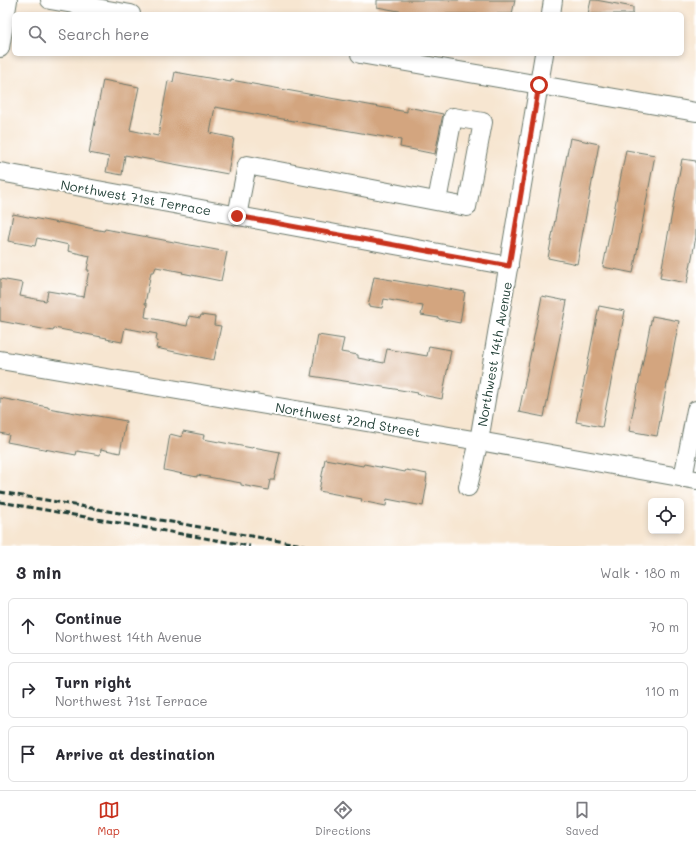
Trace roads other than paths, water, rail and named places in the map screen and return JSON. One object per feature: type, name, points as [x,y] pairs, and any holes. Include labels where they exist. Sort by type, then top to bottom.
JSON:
[{"type":"street","points":[[0,48],[8,0]]},
{"type":"street","points":[[50,0],[119,12]]},
{"type":"street","points":[[551,12],[553,0]]},
{"type":"street","points":[[372,56],[696,112]]},
{"type":"street","name":"Northwest 14th Avenue","points":[[468,487],[479,441],[544,56]]},
{"type":"street","points":[[237,216],[247,165],[467,207],[483,122],[453,117],[437,201]]},
{"type":"street","name":"Northwest 71st Terrace","points":[[0,172],[509,266]]},
{"type":"street","name":"Northwest 72nd Street","points":[[0,360],[479,441],[689,479]]},
{"type":"street","points":[[689,479],[696,410]]},
{"type":"railway","points":[[0,492],[308,546]]},
{"type":"railway","points":[[0,502],[250,546]]}]
